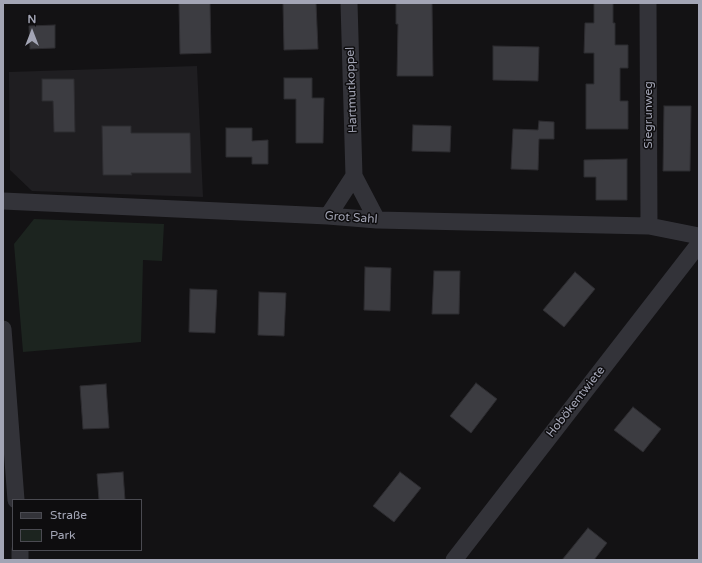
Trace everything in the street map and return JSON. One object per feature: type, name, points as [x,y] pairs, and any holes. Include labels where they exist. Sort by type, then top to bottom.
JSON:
[{"type":"street","name":"Hartmutkoppel","points":[[349,3],[354,176],[377,220]]},
{"type":"street","name":"Siegrunweg","points":[[648,3],[649,226]]},
{"type":"street","points":[[328,216],[354,176]]},
{"type":"street","name":"Grot Sahl","points":[[3,201],[328,216],[377,220],[649,226],[699,236]]},
{"type":"street","name":"Hobökentwiete","points":[[454,560],[699,244]]},
{"type":"street","points":[[3,329],[16,499]]},
{"type":"shaded area","points":[[197,66],[203,197],[32,191],[10,170],[9,72]]},
{"type":"green space","points":[[34,219],[164,224],[162,261],[143,260],[141,342],[23,352],[14,244]]},
{"type":"building","points":[[179,3],[210,3],[211,53],[180,54]]},
{"type":"building","points":[[283,3],[316,3],[318,49],[284,50]]},
{"type":"building","points":[[396,3],[432,3],[433,76],[397,76],[398,24],[396,24]]},
{"type":"building","points":[[594,3],[613,3],[615,45],[628,45],[628,68],[620,68],[620,101],[628,101],[628,129],[586,129],[586,84],[594,84],[594,53],[584,53],[585,23],[594,23]]},
{"type":"building","points":[[55,25],[55,48],[30,49],[29,26]]},
{"type":"building","points":[[493,46],[539,47],[538,81],[493,80]]},
{"type":"building","points":[[284,78],[312,78],[312,98],[324,98],[323,143],[296,143],[296,99],[284,99]]},
{"type":"building","points":[[42,79],[74,79],[75,132],[54,132],[53,101],[42,101]]},
{"type":"building","points":[[664,106],[691,106],[690,171],[663,171]]},
{"type":"building","points":[[539,121],[554,122],[554,139],[539,139],[538,170],[511,169],[513,129],[538,130]]},
{"type":"building","points":[[413,125],[451,126],[450,152],[412,151]]},
{"type":"building","points":[[102,126],[131,126],[131,133],[190,133],[191,173],[131,173],[132,175],[103,175]]},
{"type":"building","points":[[226,128],[252,128],[252,141],[268,140],[268,164],[252,164],[252,157],[226,157]]},
{"type":"building","points":[[627,159],[627,200],[596,200],[596,177],[584,177],[584,160]]},
{"type":"building","points":[[365,267],[391,268],[390,311],[364,310]]},
{"type":"building","points":[[434,271],[460,271],[459,314],[432,314]]},
{"type":"building","points":[[575,272],[595,289],[564,327],[543,310]]},
{"type":"building","points":[[190,289],[217,290],[215,333],[189,332]]},
{"type":"building","points":[[259,292],[286,293],[284,336],[258,335]]},
{"type":"building","points":[[476,383],[497,399],[471,433],[450,416]]},
{"type":"building","points":[[106,384],[109,428],[83,429],[80,386]]},
{"type":"building","points":[[633,407],[661,429],[643,452],[614,430]]},
{"type":"building","points":[[123,472],[125,499],[99,499],[97,474]]},
{"type":"building","points":[[400,472],[421,488],[394,522],[373,506]]},
{"type":"building","points":[[588,528],[607,543],[594,560],[562,560]]}]
